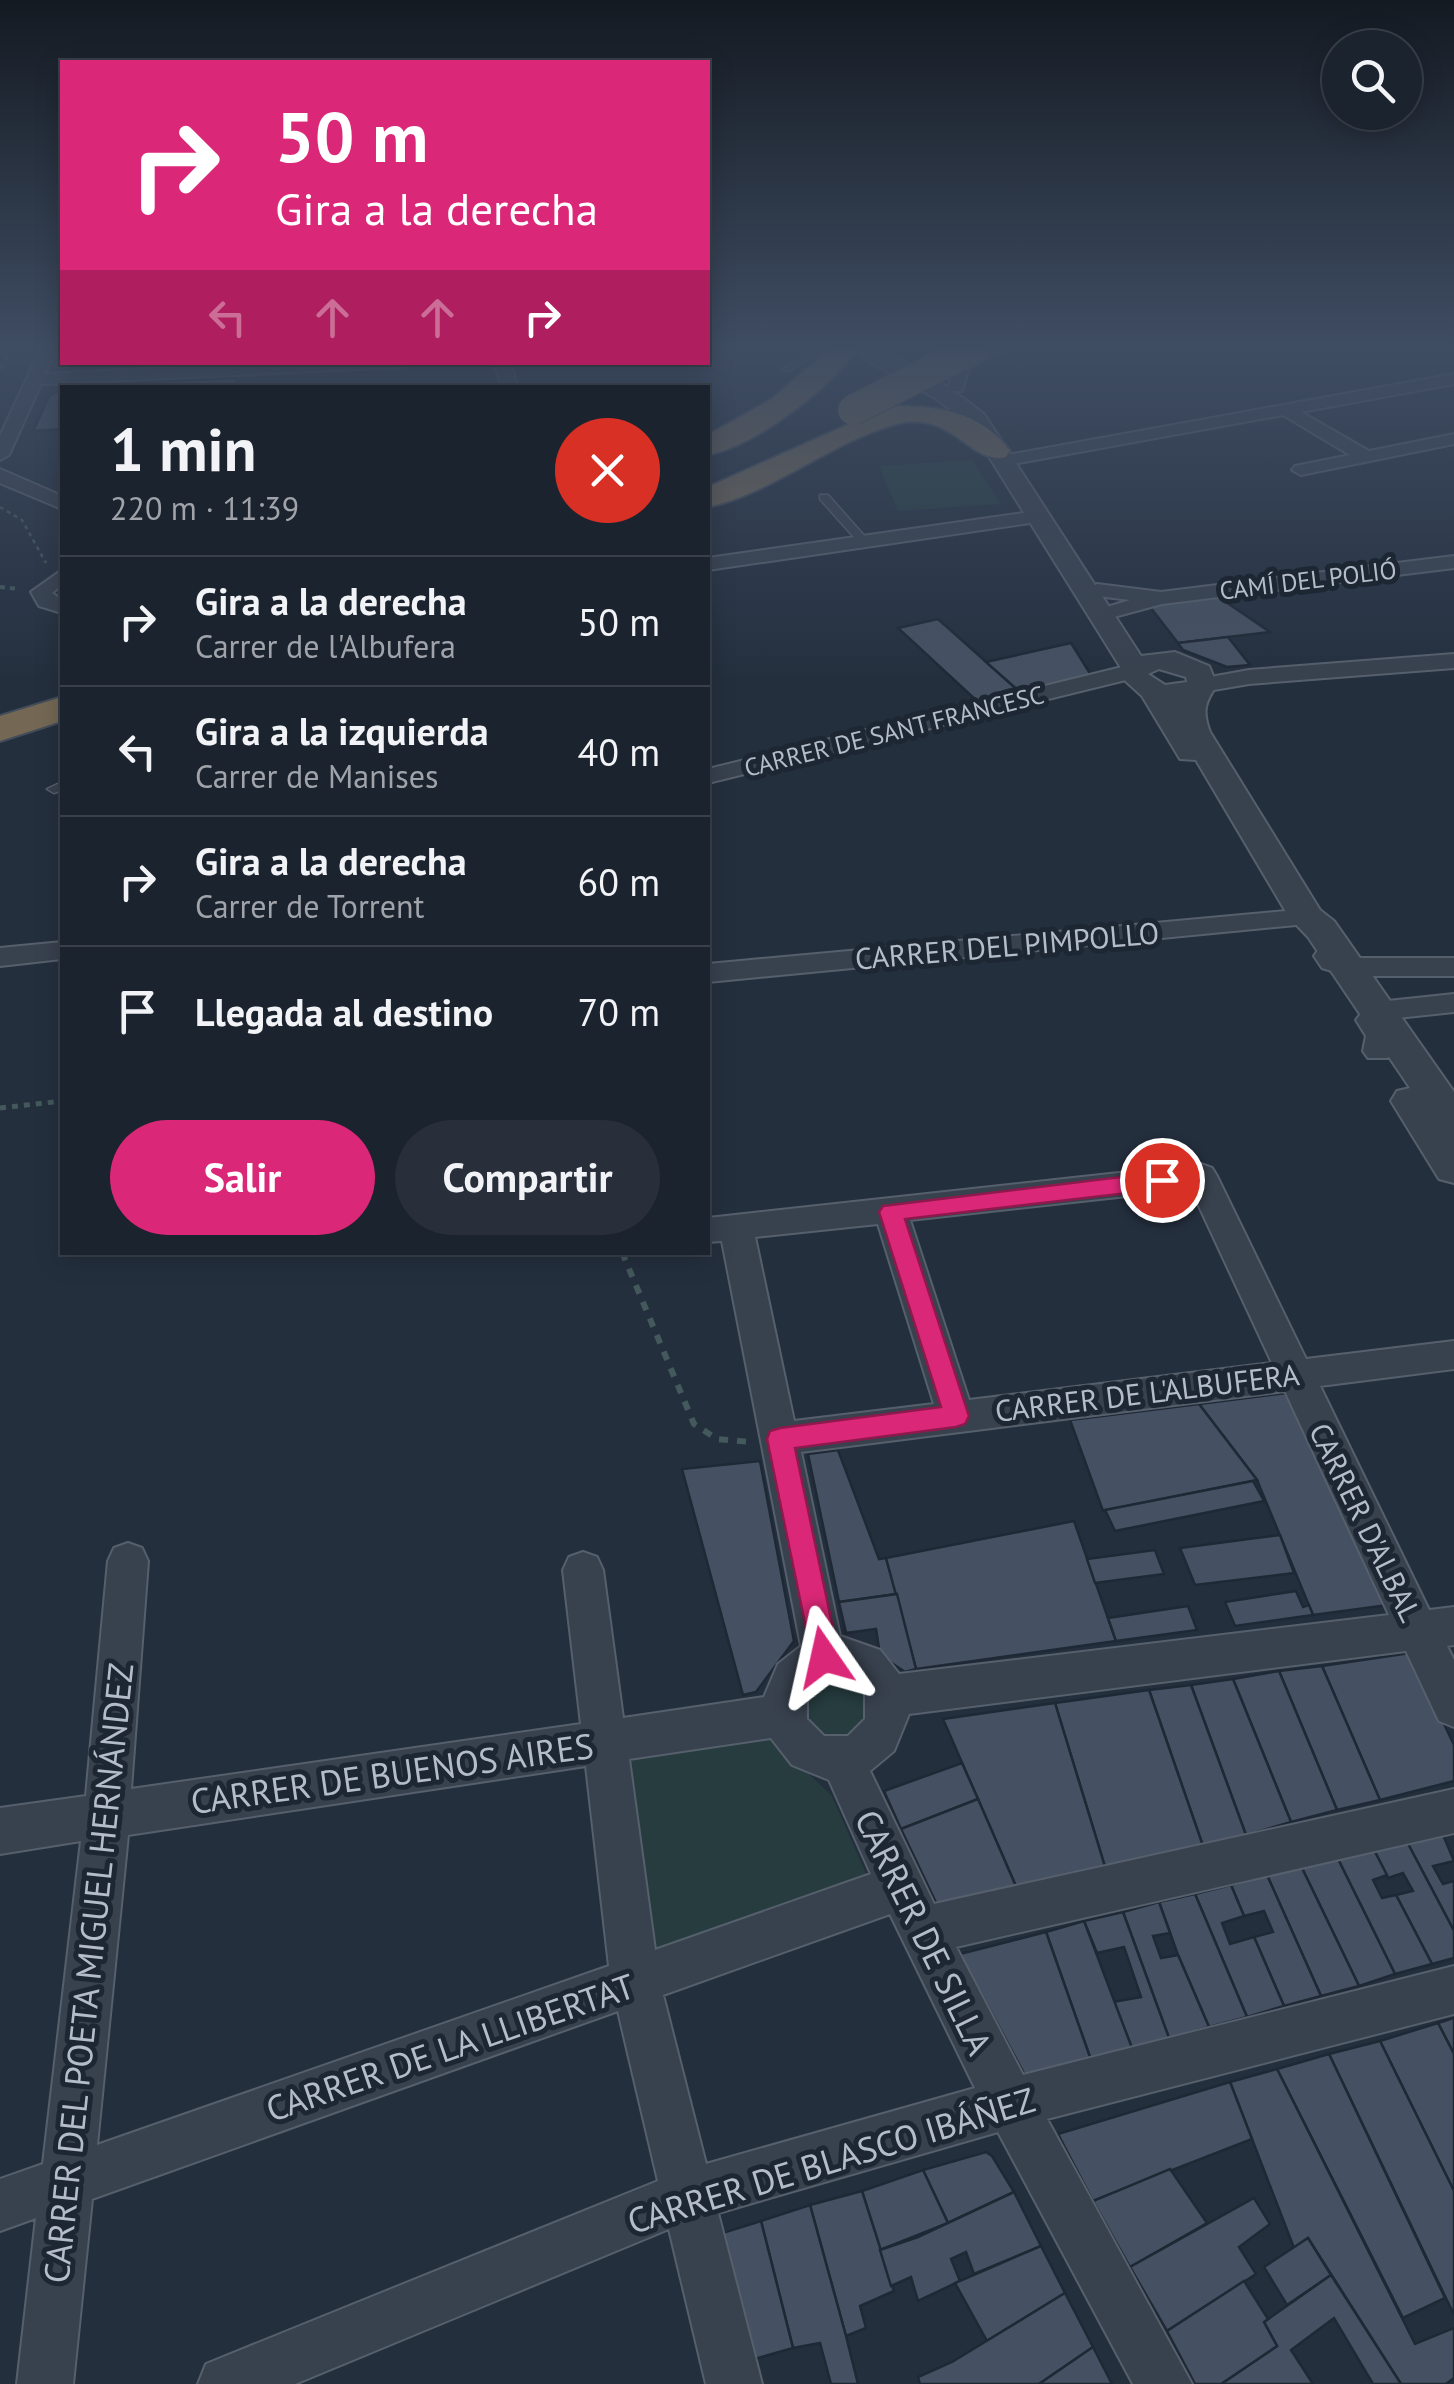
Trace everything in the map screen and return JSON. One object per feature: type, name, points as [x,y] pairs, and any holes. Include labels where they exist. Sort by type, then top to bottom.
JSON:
[{"type":"highway","points":[[710,479],[745,459]]},
{"type":"highway","points":[[710,497],[793,459]]},
{"type":"highway","points":[[0,694],[60,675]]},
{"type":"highway","points":[[0,705],[60,686]]},
{"type":"highway","points":[[0,729],[60,709]]},
{"type":"highway","points":[[0,741],[60,722]]},
{"type":"street","points":[[1000,459],[1037,517],[1135,640],[1191,676],[1249,677],[1454,661]]},
{"type":"street","points":[[1301,470],[1352,459]]},
{"type":"street","points":[[3,477],[60,503]]},
{"type":"street","points":[[42,492],[60,488]]},
{"type":"street","points":[[710,564],[1037,517]]},
{"type":"street","name":"CAMÍ DEL POLIÓ","points":[[1098,594],[1161,598],[1454,562]]},
{"type":"street","points":[[55,571],[41,592],[46,602],[60,606]]},
{"type":"street","points":[[1098,594],[1141,679],[1181,732],[1222,813],[1246,846],[1287,884]]},
{"type":"street","points":[[1141,679],[1174,694],[1191,676]]},
{"type":"street","points":[[1191,676],[1189,716],[1196,732],[1306,923],[1337,968],[1378,1051],[1445,1129]]},
{"type":"street","name":"CARRER DE SANT FRANCESC","points":[[710,776],[1081,686],[1141,679]]},
{"type":"street","name":"CARRER DEL PIMPOLLO","points":[[710,973],[1306,923]]},
{"type":"street","points":[[0,958],[60,950]]},
{"type":"street","points":[[1337,968],[1454,967]]},
{"type":"street","points":[[1337,968],[1380,1010],[1445,1129],[1454,1168]]},
{"type":"street","points":[[1378,1051],[1382,1036],[1370,1020],[1380,1010],[1454,1003]]},
{"type":"street","name":"CARRER D'ALBAL","points":[[891,1212],[1201,1176],[1296,1374],[1436,1629],[1454,1706]]},
{"type":"street","points":[[824,1657],[780,1439],[722,1229],[891,1212],[956,1416]]},
{"type":"street","name":"CARRER DE L'ALBUFERA","points":[[780,1439],[1454,1355]]},
{"type":"street","name":"CARRER DEL POETA MIGUEL HERNÁNDEZ","points":[[46,2384],[106,1815],[128,1561]]},
{"type":"street","points":[[583,1570],[636,1982],[734,2384]]},
{"type":"street","points":[[887,1696],[1436,1629]]},
{"type":"street","points":[[840,1656],[870,1669],[887,1696],[885,1730],[860,1754],[842,1758],[811,1751],[788,1729],[784,1715],[788,1684],[796,1672],[824,1657],[840,1656]]},
{"type":"street","name":"CARRER DE BUENOS AIRES","points":[[0,1831],[784,1715]]},
{"type":"street","name":"CARRER DE SILLA","points":[[842,1758],[899,1888],[1008,2104],[1164,2384]]},
{"type":"street","points":[[920,1931],[1454,1812]]},
{"type":"street","name":"CARRER DE LA LLIBERTAT","points":[[0,2205],[899,1888]]},
{"type":"street","name":"CARRER DE BLASCO IBÁÑEZ","points":[[226,2384],[689,2196],[1008,2104],[1454,1990]]},
{"type":"lane","points":[[824,497],[864,542]]},
{"type":"path","points":[[0,507],[22,520],[55,571]]},
{"type":"path","points":[[0,1108],[60,1101]]},
{"type":"path","points":[[623,1255],[694,1424],[717,1440],[780,1439]]},
{"type":"green space","points":[[972,460],[1001,504],[898,511],[879,466]]},
{"type":"green space","points":[[827,1675],[849,1676],[872,1698],[859,1737],[824,1738],[806,1722],[803,1699],[816,1680]]},
{"type":"green space","points":[[768,1735],[832,1796],[868,1878],[652,1954],[627,1756]]},
{"type":"building","points":[[1214,594],[1270,632],[1178,643],[1147,603]]},
{"type":"building","points":[[938,619],[1020,692],[978,702],[898,628]]},
{"type":"building","points":[[1228,637],[1250,665],[1227,667],[1183,650],[1178,643]]},
{"type":"building","points":[[1071,643],[1091,675],[1020,692],[986,662]]},
{"type":"building","points":[[1286,1393],[1388,1605],[1313,1615],[1257,1480],[1199,1404]]},
{"type":"building","points":[[1199,1404],[1257,1480],[1103,1511],[1070,1420]]},
{"type":"building","points":[[838,1450],[879,1559],[886,1558],[897,1594],[839,1602],[808,1454]]},
{"type":"building","points":[[760,1461],[794,1641],[756,1692],[743,1695],[682,1469]]},
{"type":"building","points":[[1253,1481],[1264,1501],[1115,1531],[1105,1510]]},
{"type":"building","points":[[1074,1521],[1116,1641],[916,1669],[886,1558]]},
{"type":"building","points":[[1280,1535],[1294,1573],[1195,1585],[1180,1548]]},
{"type":"building","points":[[1155,1550],[1164,1574],[1095,1583],[1087,1559]]},
{"type":"building","points":[[1296,1591],[1303,1607],[1309,1605],[1313,1615],[1235,1626],[1225,1602]]},
{"type":"building","points":[[897,1594],[916,1669],[905,1672],[880,1655],[876,1629],[846,1633],[839,1602]]},
{"type":"building","points":[[1188,1606],[1197,1630],[1116,1641],[1108,1618]]},
{"type":"building","points":[[1410,1653],[1454,1745],[1454,1781],[1380,1800],[1322,1666]]},
{"type":"building","points":[[1322,1666],[1380,1800],[1337,1810],[1279,1671]]},
{"type":"building","points":[[1279,1671],[1337,1810],[1291,1822],[1233,1679]]},
{"type":"building","points":[[1233,1679],[1291,1822],[1246,1835],[1191,1685]]},
{"type":"building","points":[[1191,1685],[1246,1835],[1203,1846],[1149,1690]]},
{"type":"building","points":[[1149,1690],[1203,1846],[1106,1870],[1055,1703]]},
{"type":"building","points":[[1055,1703],[1106,1870],[1018,1891],[943,1719]]},
{"type":"building","points":[[962,1763],[978,1799],[901,1829],[884,1791]]},
{"type":"building","points":[[978,1799],[1018,1891],[940,1911],[901,1829]]},
{"type":"building","points":[[1441,1830],[1454,1861],[1433,1866],[1443,1884],[1454,1881],[1454,1931],[1406,1840]]},
{"type":"building","points":[[1406,1840],[1454,1931],[1454,1958],[1432,1964],[1396,1895],[1413,1891],[1403,1873],[1388,1878],[1373,1848]]},
{"type":"building","points":[[1373,1848],[1387,1875],[1373,1880],[1382,1898],[1396,1895],[1432,1964],[1395,1974],[1337,1857]]},
{"type":"building","points":[[1337,1857],[1395,1974],[1359,1986],[1301,1866]]},
{"type":"building","points":[[1301,1866],[1359,1986],[1321,1996],[1267,1875]]},
{"type":"building","points":[[1267,1875],[1321,1996],[1284,2006],[1254,1937],[1273,1932],[1264,1911],[1244,1916],[1231,1885]]},
{"type":"building","points":[[1231,1885],[1244,1916],[1222,1923],[1230,1944],[1254,1937],[1284,2006],[1247,2017],[1195,1894]]},
{"type":"building","points":[[1195,1894],[1247,2017],[1209,2027],[1159,1902]]},
{"type":"building","points":[[1159,1902],[1170,1933],[1153,1936],[1161,1958],[1178,1955],[1209,2027],[1169,2038],[1123,1912]]},
{"type":"building","points":[[1123,1912],[1169,2038],[1132,2048],[1113,2002],[1141,1997],[1124,1947],[1097,1953],[1084,1921]]},
{"type":"building","points":[[1084,1921],[1132,2048],[1091,2060],[1046,1932]]},
{"type":"building","points":[[1046,1932],[1091,2060],[1027,2079],[960,1954]]},
{"type":"building","points":[[1454,2018],[1454,2054],[1438,2023]]},
{"type":"building","points":[[1438,2023],[1454,2054],[1454,2191],[1380,2041]]},
{"type":"building","points":[[1380,2041],[1454,2191],[1454,2315],[1329,2054]]},
{"type":"building","points":[[1329,2054],[1445,2298],[1403,2318],[1277,2069]]},
{"type":"building","points":[[1277,2069],[1415,2344],[1454,2328],[1454,2378],[1446,2384],[1401,2384],[1308,2238],[1294,2248],[1230,2082]]},
{"type":"building","points":[[1230,2082],[1252,2139],[1093,2201],[1058,2134]]},
{"type":"building","points":[[986,2152],[1014,2192],[948,2223],[923,2170]]},
{"type":"building","points":[[1170,2169],[1207,2223],[1130,2267],[1093,2201]]},
{"type":"building","points":[[923,2170],[948,2223],[880,2250],[862,2191]]},
{"type":"building","points":[[862,2191],[894,2291],[860,2306],[866,2328],[846,2336],[810,2205]]},
{"type":"building","points":[[1014,2192],[1041,2246],[974,2274],[966,2252],[951,2259],[960,2281],[918,2301],[911,2277],[891,2286],[880,2250],[918,2237]]},
{"type":"building","points":[[1254,2198],[1270,2224],[1239,2247],[1256,2274],[1167,2331],[1130,2267]]},
{"type":"building","points":[[810,2205],[858,2384],[831,2384],[820,2343],[793,2348],[761,2221]]},
{"type":"building","points":[[761,2221],[793,2348],[744,2362],[716,2235]]},
{"type":"building","points":[[1308,2238],[1331,2275],[1287,2305],[1264,2267]]},
{"type":"building","points":[[1041,2246],[1065,2293],[987,2341],[955,2283]]},
{"type":"building","points":[[1331,2275],[1401,2384],[1373,2384],[1334,2318],[1291,2350],[1313,2384],[1221,2384],[1277,2346],[1264,2322]]},
{"type":"building","points":[[1244,2281],[1268,2319],[1264,2322],[1277,2346],[1221,2384],[1195,2384],[1167,2331]]},
{"type":"building","points":[[1065,2293],[1093,2347],[1039,2384],[920,2384],[918,2377],[952,2362]]},
{"type":"building","points":[[1093,2347],[1112,2384],[1039,2384]]},
{"type":"route","points":[[824,1657],[780,1439],[956,1416],[891,1212],[1162,1180]]}]
